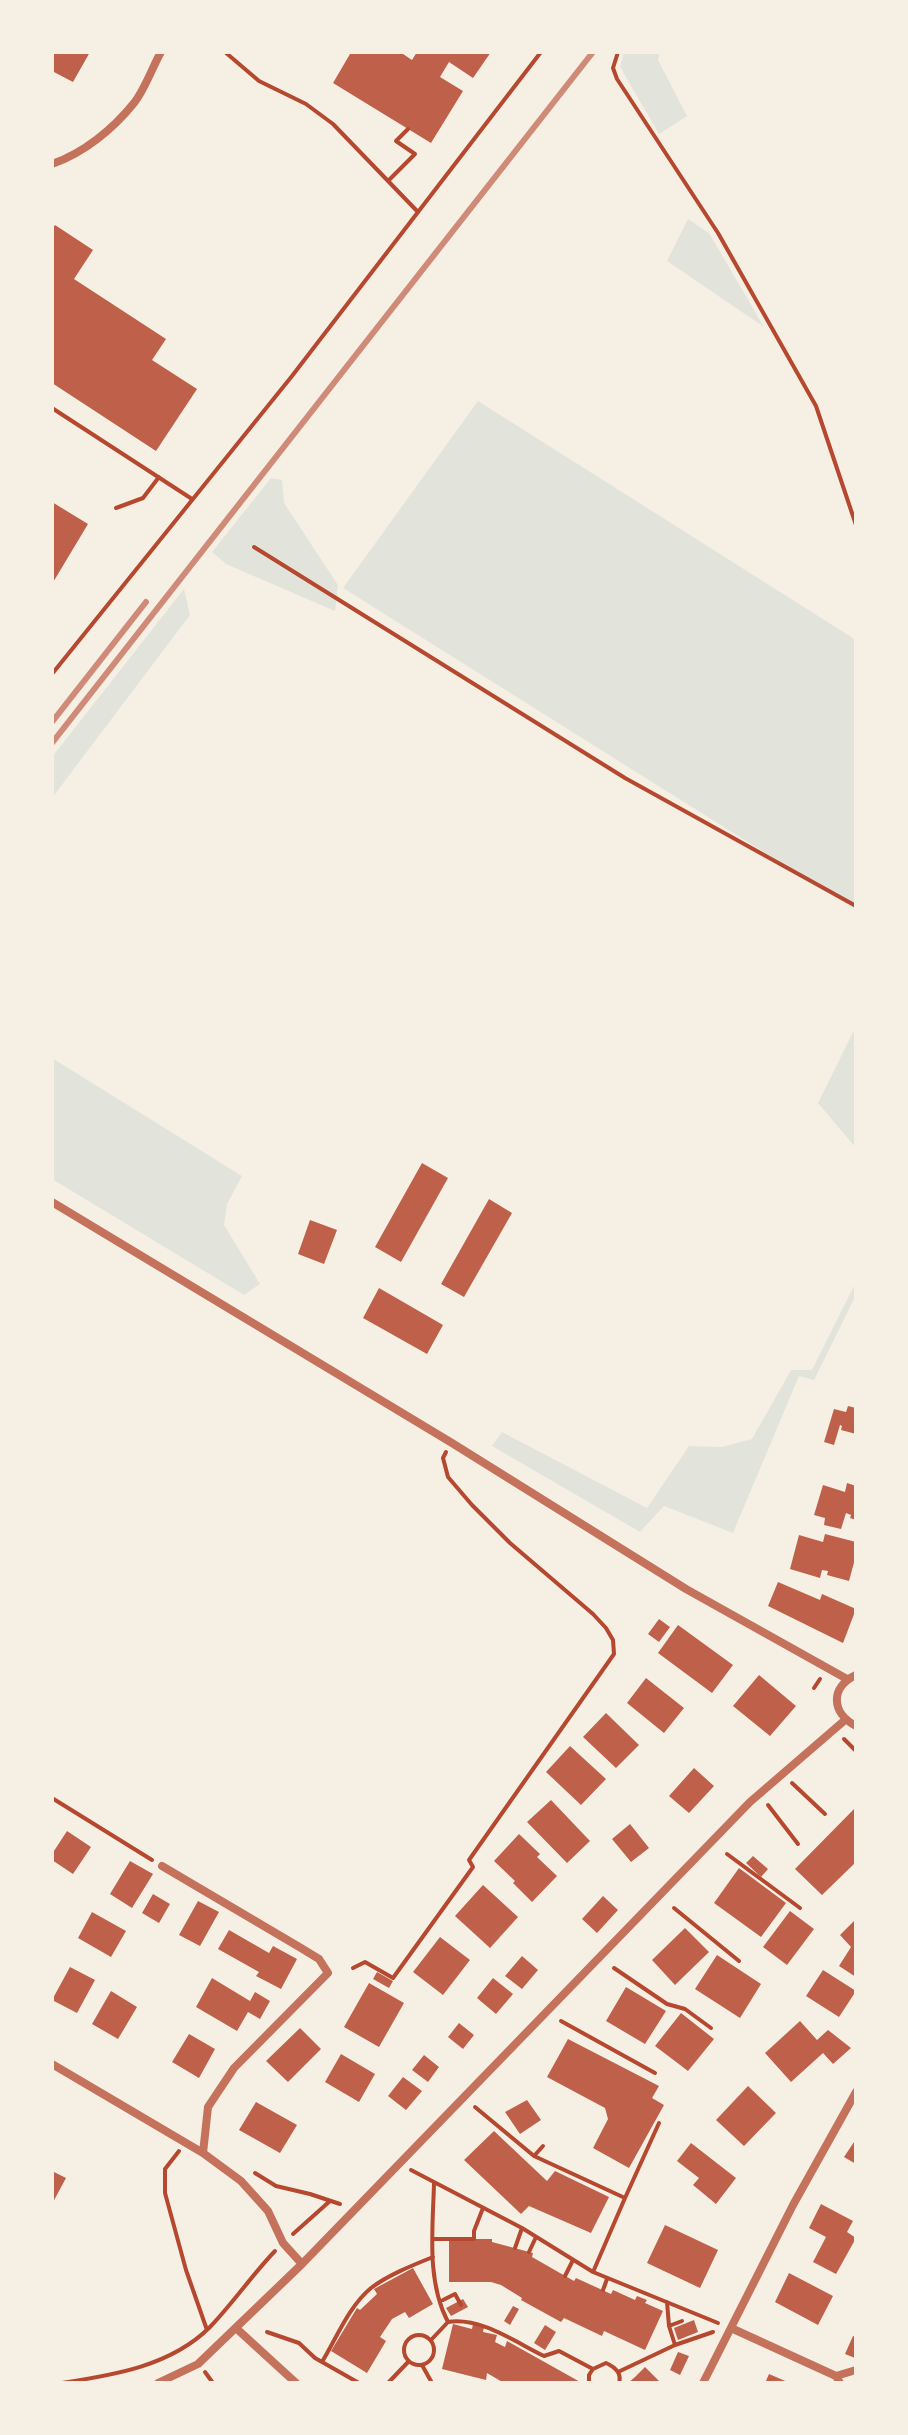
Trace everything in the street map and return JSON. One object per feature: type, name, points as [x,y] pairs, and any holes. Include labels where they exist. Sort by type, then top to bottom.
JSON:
[{"type":"street","points":[[52,164],[97,139],[135,102],[161,52]]},
{"type":"street","points":[[52,1202],[452,1443],[686,1589],[847,1679]]},
{"type":"street","points":[[856,1675],[847,1679],[837,1694],[840,1712],[845,1720],[856,1726]]},
{"type":"street","points":[[158,2383],[198,2364],[237,2329],[759,1794],[845,1720]]},
{"type":"street","points":[[162,1866],[319,1959],[328,1973],[234,2068],[208,2107],[203,2153]]},
{"type":"street","points":[[52,2064],[203,2153],[241,2181],[268,2211],[283,2243],[302,2264]]},
{"type":"street","points":[[703,2383],[793,2205],[856,2092]]},
{"type":"street","points":[[731,2328],[838,2379],[856,2370]]},
{"type":"street","points":[[237,2329],[296,2383]]},
{"type":"path","points":[[225,52],[259,81],[306,104],[333,124],[417,211]]},
{"type":"path","points":[[52,674],[292,376],[541,52]]},
{"type":"path","points":[[618,52],[613,68],[617,79],[718,233],[816,406],[856,525]]},
{"type":"path","points":[[388,181],[415,154],[396,141],[408,129]]},
{"type":"path","points":[[52,408],[192,499]]},
{"type":"path","points":[[116,508],[143,498],[159,477]]},
{"type":"path","points":[[254,547],[625,778],[856,906]]},
{"type":"path","points":[[353,1968],[365,1962],[393,1978],[473,1867],[469,1860],[614,1654],[613,1640],[593,1614],[510,1543],[448,1477],[443,1458],[452,1443]]},
{"type":"path","points":[[794,1786],[825,1814]]},
{"type":"path","points":[[759,1794],[798,1844]]},
{"type":"path","points":[[52,1798],[162,1866]]},
{"type":"path","points":[[727,1854],[800,1908]]},
{"type":"path","points":[[674,1908],[739,1961]]},
{"type":"path","points":[[614,1968],[667,2004],[685,2009],[711,2028]]},
{"type":"path","points":[[561,2021],[655,2073]]},
{"type":"path","points":[[475,2107],[534,2156],[625,2198]]},
{"type":"path","points":[[593,2272],[659,2123]]},
{"type":"path","points":[[510,2137],[515,2132]]},
{"type":"path","points":[[185,2143],[165,2169],[165,2193],[186,2270],[207,2330]]},
{"type":"path","points":[[534,2156],[543,2146]]},
{"type":"path","points":[[402,2161],[413,2171],[522,2228],[593,2272],[642,2296],[667,2302],[731,2328]]},
{"type":"path","points":[[434,2183],[433,2257],[440,2306],[448,2322]]},
{"type":"path","points":[[62,2383],[142,2368],[186,2346],[207,2330],[283,2243],[330,2201]]},
{"type":"path","points":[[433,2239],[474,2239],[483,2208]]},
{"type":"path","points":[[515,2248],[522,2228]]},
{"type":"path","points":[[529,2252],[536,2237]]},
{"type":"path","points":[[322,2362],[356,2305],[371,2288],[433,2257]]},
{"type":"path","points":[[565,2276],[573,2260]]},
{"type":"path","points":[[603,2290],[607,2279]]},
{"type":"path","points":[[443,2300],[455,2294],[461,2305]]},
{"type":"path","points":[[667,2302],[669,2326],[675,2345]]},
{"type":"path","points":[[431,2340],[448,2322],[463,2321],[485,2326],[544,2356],[559,2351],[593,2369]]},
{"type":"path","points":[[669,2326],[682,2321]]},
{"type":"path","points":[[618,2372],[675,2345],[731,2328]]},
{"type":"path","points":[[267,2332],[299,2343],[322,2362],[359,2383]]},
{"type":"path","points":[[425,2336],[431,2340],[434,2352],[428,2362],[422,2365],[409,2361],[404,2348],[411,2337],[425,2336]]},
{"type":"path","points":[[388,2383],[409,2361]]},
{"type":"path","points":[[589,2383],[593,2369],[606,2363],[618,2372],[619,2383]]},
{"type":"path","points":[[422,2365],[429,2381]]},
{"type":"shaded area","points":[[624,52],[660,52],[658,60],[687,116],[659,134],[620,67]]},
{"type":"shaded area","points":[[688,219],[709,233],[764,327],[667,261]]},
{"type":"shaded area","points":[[478,401],[856,640],[856,910],[343,588]]},
{"type":"shaded area","points":[[271,478],[282,480],[284,503],[338,585],[335,611],[226,564],[212,552]]},
{"type":"shaded area","points":[[184,589],[190,615],[52,798],[52,757]]},
{"type":"shaded area","points":[[856,1026],[856,1148],[818,1103]]},
{"type":"shaded area","points":[[52,1058],[242,1176],[227,1204],[224,1225],[260,1284],[244,1295],[52,1179]]},
{"type":"shaded area","points":[[856,1282],[856,1295],[814,1380],[799,1376],[733,1533],[664,1506],[640,1532],[492,1446],[502,1432],[647,1508],[689,1446],[722,1447],[752,1439],[791,1370],[812,1370]]},
{"type":"building","points":[[52,52],[90,52],[73,82],[52,71]]},
{"type":"building","points":[[347,52],[400,52],[412,60],[417,52],[491,52],[473,78],[449,62],[440,77],[463,91],[431,143],[333,83],[350,54]]},
{"type":"building","points":[[55,225],[93,250],[74,279],[166,339],[152,360],[197,389],[156,451],[52,383],[52,229]]},
{"type":"building","points":[[52,502],[88,524],[52,584]]},
{"type":"building","points":[[422,1163],[448,1178],[401,1262],[375,1247]]},
{"type":"building","points":[[489,1199],[512,1213],[464,1297],[441,1284]]},
{"type":"building","points":[[310,1220],[337,1230],[324,1264],[298,1254]]},
{"type":"building","points":[[379,1288],[443,1325],[427,1354],[363,1318]]},
{"type":"building","points":[[848,1406],[856,1408],[856,1434],[841,1430],[840,1425],[834,1445],[824,1442],[834,1409],[846,1412]]},
{"type":"building","points":[[847,1483],[856,1486],[856,1520],[846,1513],[841,1529],[824,1525],[825,1518],[814,1515],[823,1485],[845,1492]]},
{"type":"building","points":[[825,1534],[856,1542],[849,1581],[827,1575],[828,1571],[822,1570],[820,1578],[790,1569],[799,1535],[823,1542]]},
{"type":"building","points":[[778,1582],[820,1600],[822,1594],[856,1609],[843,1643],[768,1606]]},
{"type":"building","points":[[659,1619],[670,1627],[659,1642],[648,1634]]},
{"type":"building","points":[[678,1625],[733,1665],[712,1693],[658,1653]]},
{"type":"building","points":[[759,1675],[796,1706],[770,1736],[733,1706]]},
{"type":"building","points":[[646,1678],[684,1708],[664,1733],[627,1703]]},
{"type":"building","points":[[606,1713],[639,1745],[616,1768],[583,1737]]},
{"type":"building","points":[[570,1746],[606,1779],[581,1805],[546,1772]]},
{"type":"building","points":[[694,1768],[714,1786],[689,1813],[669,1796]]},
{"type":"building","points":[[551,1800],[590,1841],[567,1863],[527,1822]]},
{"type":"building","points":[[856,1807],[856,1862],[822,1895],[795,1869]]},
{"type":"building","points":[[630,1824],[649,1848],[631,1862],[612,1839]]},
{"type":"building","points":[[67,1831],[91,1847],[73,1874],[52,1860],[52,1854]]},
{"type":"building","points":[[519,1834],[557,1876],[532,1902],[494,1861]]},
{"type":"building","points":[[753,1856],[768,1869],[761,1877],[746,1863]]},
{"type":"building","points":[[130,1861],[153,1874],[132,1908],[110,1894]]},
{"type":"building","points":[[739,1868],[786,1903],[761,1937],[714,1903]]},
{"type":"building","points":[[483,1885],[518,1917],[490,1948],[455,1916]]},
{"type":"building","points":[[153,1894],[170,1904],[159,1923],[142,1913]]},
{"type":"building","points":[[603,1896],[618,1910],[597,1933],[582,1919]]},
{"type":"building","points":[[198,1901],[219,1912],[200,1946],[179,1935]]},
{"type":"building","points":[[790,1911],[814,1929],[787,1965],[763,1947]]},
{"type":"building","points":[[92,1912],[126,1931],[111,1957],[78,1938]]},
{"type":"building","points":[[856,1919],[856,1977],[839,1966],[851,1947],[840,1935]]},
{"type":"building","points":[[685,1928],[709,1952],[675,1985],[652,1960]]},
{"type":"building","points":[[229,1930],[269,1953],[273,1946],[297,1959],[281,1989],[256,1976],[259,1972],[218,1949]]},
{"type":"building","points":[[440,1937],[470,1960],[443,1995],[413,1972]]},
{"type":"building","points":[[717,1955],[761,1984],[740,2018],[695,1989]]},
{"type":"building","points":[[522,1956],[538,1970],[522,1989],[505,1976]]},
{"type":"building","points":[[70,1967],[95,1980],[77,2013],[52,2000]]},
{"type":"building","points":[[823,1970],[856,1991],[839,2017],[806,1996]]},
{"type":"building","points":[[377,1972],[393,1981],[389,1988],[373,1979]]},
{"type":"building","points":[[212,1978],[250,2001],[255,1992],[270,2001],[260,2019],[248,2012],[237,2031],[196,2007]]},
{"type":"building","points":[[493,1978],[513,1994],[496,2014],[477,1998]]},
{"type":"building","points":[[369,1983],[404,2003],[379,2047],[344,2027]]},
{"type":"building","points":[[626,1987],[666,2011],[645,2044],[606,2021]]},
{"type":"building","points":[[111,1991],[137,2007],[118,2039],[92,2024]]},
{"type":"building","points":[[681,2013],[714,2039],[688,2071],[655,2046]]},
{"type":"building","points":[[800,2021],[817,2040],[828,2030],[851,2048],[833,2064],[823,2053],[791,2082],[765,2053]]},
{"type":"building","points":[[459,2023],[474,2035],[463,2049],[448,2037]]},
{"type":"building","points":[[300,2028],[321,2049],[288,2082],[266,2061]]},
{"type":"building","points":[[189,2034],[215,2049],[199,2078],[172,2062]]},
{"type":"building","points":[[568,2039],[659,2086],[652,2098],[664,2105],[629,2168],[593,2148],[608,2119],[605,2108],[547,2077]]},
{"type":"building","points":[[341,2054],[375,2074],[359,2102],[325,2082]]},
{"type":"building","points":[[424,2055],[439,2067],[428,2082],[412,2070]]},
{"type":"building","points":[[403,2077],[422,2091],[406,2110],[388,2096]]},
{"type":"building","points":[[748,2086],[776,2113],[744,2146],[716,2120]]},
{"type":"building","points":[[527,2100],[541,2120],[520,2134],[505,2112]]},
{"type":"building","points":[[256,2102],[297,2125],[280,2153],[239,2130]]},
{"type":"building","points":[[494,2131],[547,2181],[555,2171],[609,2197],[591,2233],[529,2206],[521,2214],[464,2160]]},
{"type":"building","points":[[856,2139],[856,2164],[844,2157]]},
{"type":"building","points":[[691,2143],[736,2178],[716,2204],[693,2185],[699,2178],[677,2161]]},
{"type":"building","points":[[52,2171],[66,2178],[52,2204]]},
{"type":"building","points":[[821,2204],[853,2221],[847,2232],[856,2238],[836,2274],[813,2262],[826,2237],[809,2228]]},
{"type":"building","points":[[665,2225],[718,2250],[700,2288],[647,2263]]},
{"type":"building","points":[[449,2239],[492,2239],[492,2242],[533,2253],[532,2257],[574,2281],[576,2278],[611,2294],[613,2290],[635,2300],[637,2296],[663,2311],[645,2350],[604,2331],[602,2336],[564,2318],[561,2322],[501,2285],[491,2282],[449,2282]]},
{"type":"building","points":[[413,2268],[433,2304],[409,2318],[405,2312],[392,2319],[380,2337],[386,2341],[367,2373],[331,2351],[357,2308],[360,2310],[377,2294],[374,2289]]},
{"type":"building","points":[[789,2273],[833,2296],[818,2325],[775,2302]]},
{"type":"building","points":[[463,2299],[468,2307],[451,2316],[446,2308]]},
{"type":"building","points":[[513,2306],[519,2309],[510,2325],[504,2321]]},
{"type":"building","points":[[694,2320],[698,2332],[678,2340],[674,2328]]},
{"type":"building","points":[[453,2324],[472,2329],[473,2324],[484,2327],[483,2332],[497,2335],[495,2342],[505,2347],[507,2341],[582,2383],[504,2383],[487,2373],[486,2380],[442,2369]]},
{"type":"building","points":[[545,2325],[556,2332],[545,2350],[534,2343]]},
{"type":"building","points":[[853,2336],[856,2337],[855,2358],[845,2354]]},
{"type":"building","points":[[678,2352],[689,2356],[680,2375],[670,2370]]},
{"type":"building","points":[[645,2367],[661,2383],[628,2383],[635,2377]]},
{"type":"building","points":[[769,2374],[790,2383],[765,2383]]},
{"type":"railway","points":[[52,743],[593,52]]},
{"type":"railway","points":[[52,722],[146,602]]}]
